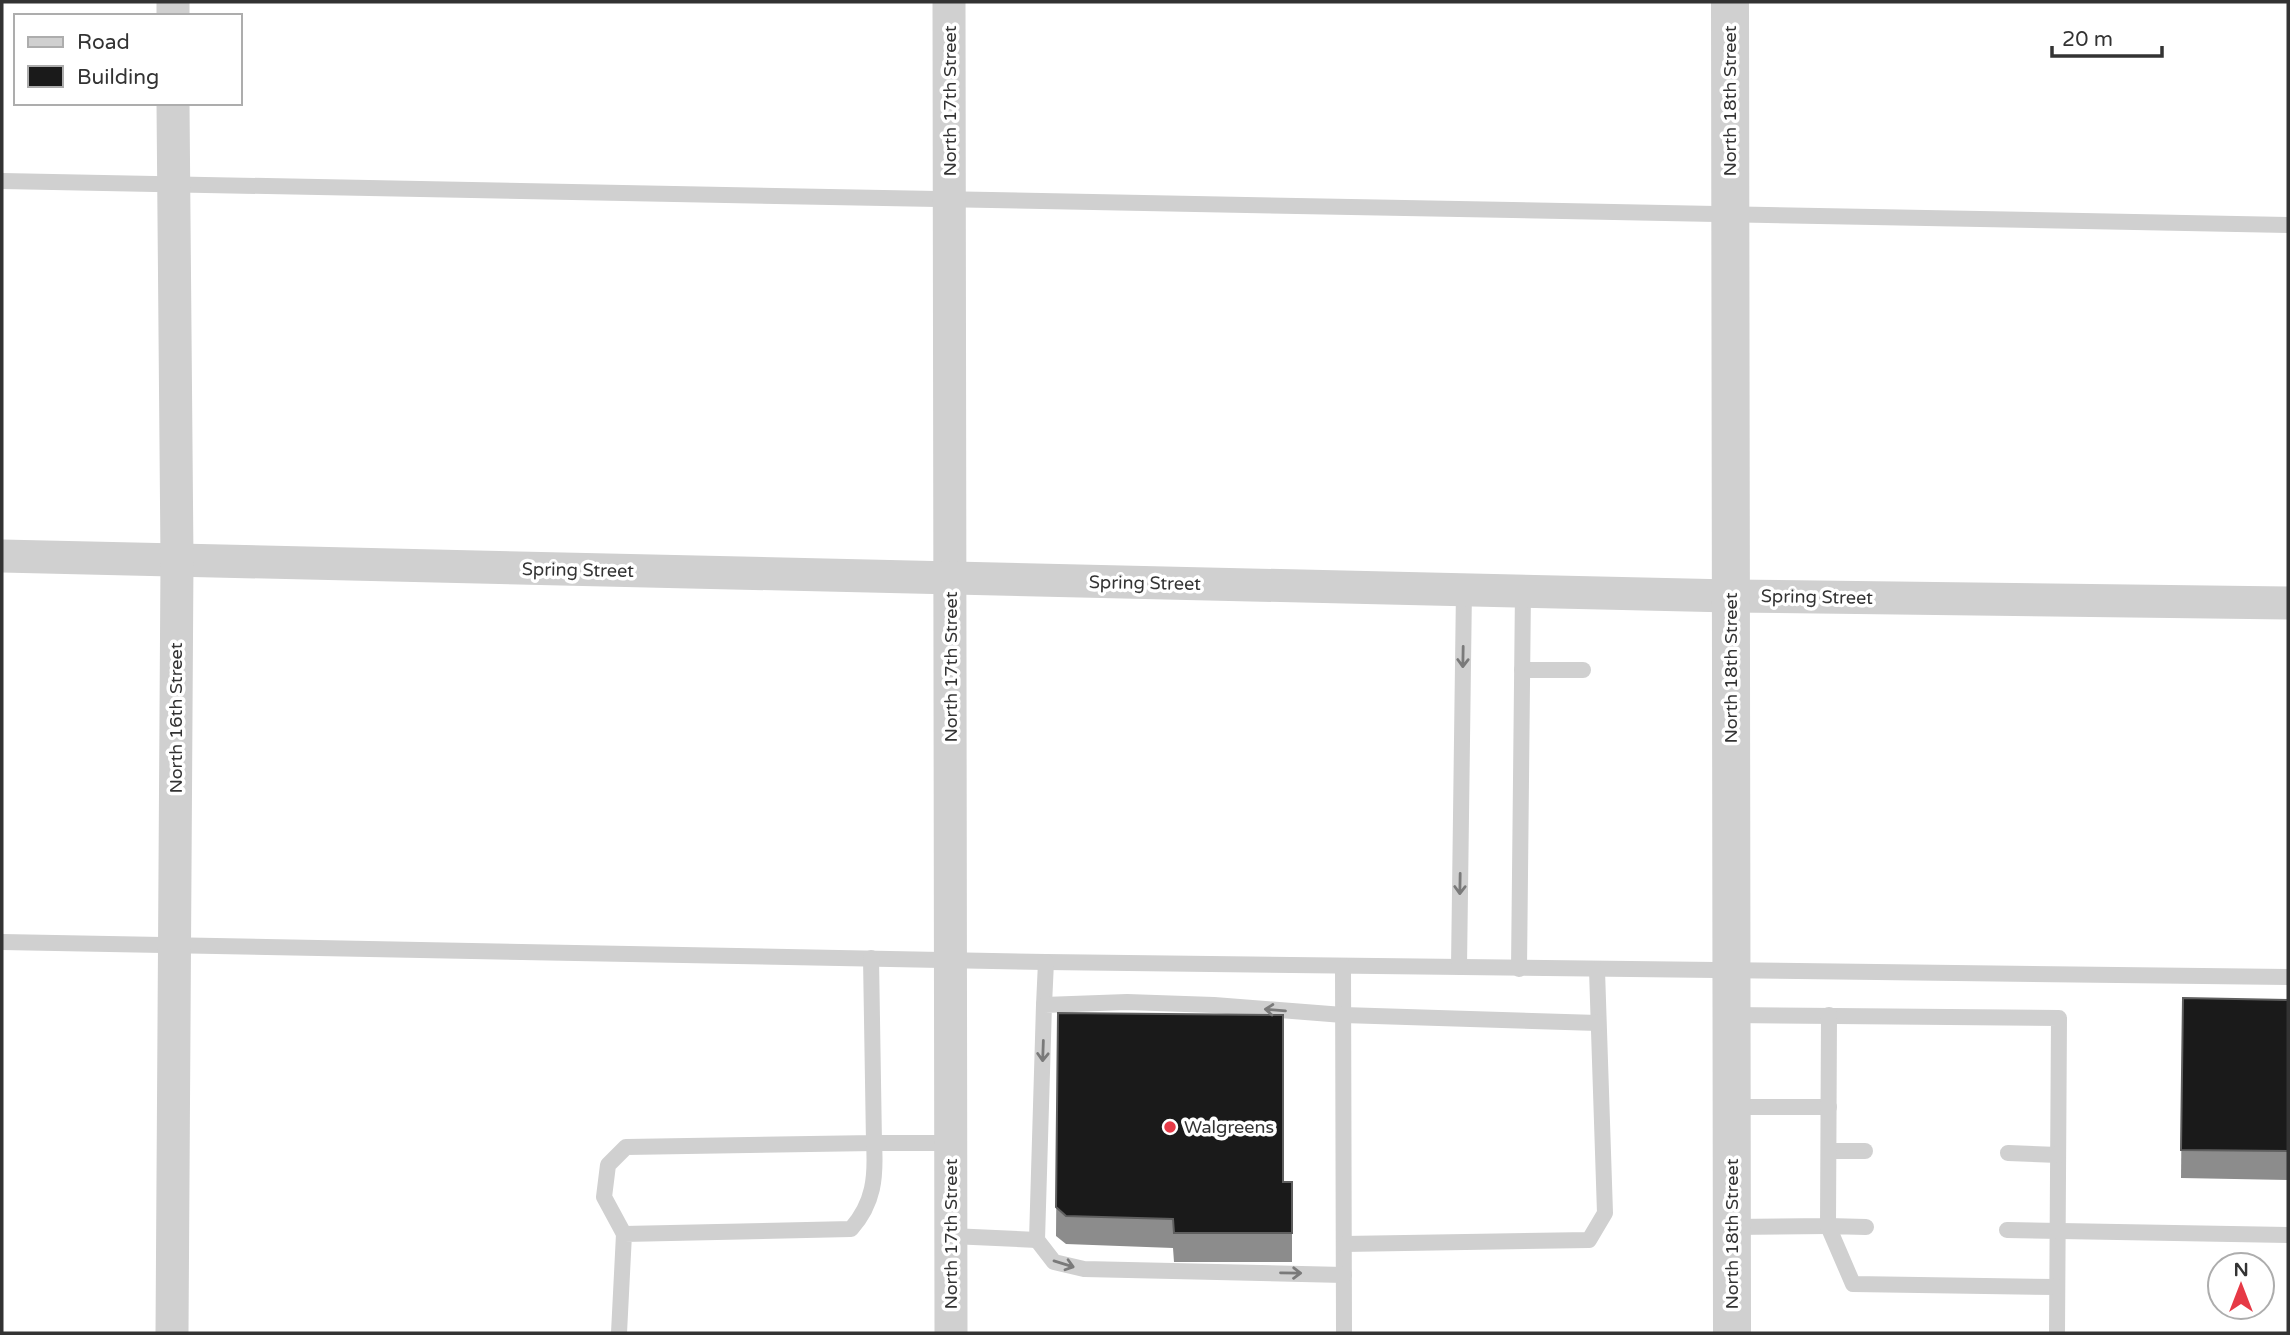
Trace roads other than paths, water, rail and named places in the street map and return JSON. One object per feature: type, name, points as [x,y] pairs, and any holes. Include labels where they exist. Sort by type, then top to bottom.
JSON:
[{"type":"street","name":"North 17th Street","points":[[949,2],[951,1333]]},
{"type":"street","name":"North 18th Street","points":[[1730,2],[1732,1333]]},
{"type":"street","name":"North 16th Street","points":[[172,1333],[177,560],[173,105]]},
{"type":"street","name":"Spring Street","points":[[2,556],[1731,596],[2288,603]]},
{"type":"lane","points":[[2,181],[2288,225]]},
{"type":"lane","points":[[1459,967],[1464,589]]},
{"type":"lane","points":[[1519,969],[1522,590]]},
{"type":"lane","points":[[1522,670],[1583,670]]},
{"type":"lane","points":[[2,942],[1046,962],[2288,977]]},
{"type":"lane","points":[[624,1234],[851,1229],[864,1215],[874,1186],[871,958]]},
{"type":"lane","points":[[1046,962],[1037,1240],[1054,1262],[1084,1269],[1344,1275]]},
{"type":"lane","points":[[1343,966],[1344,1333]]},
{"type":"lane","points":[[1344,1244],[1589,1240],[1605,1213],[1597,970]]},
{"type":"lane","points":[[1044,1006],[1127,1002],[1214,1005],[1343,1015],[1598,1023]]},
{"type":"lane","points":[[1731,1015],[2059,1018],[2057,1333]]},
{"type":"lane","points":[[1829,1015],[1828,1226],[1853,1284],[2057,1287]]},
{"type":"lane","points":[[1731,1107],[1829,1107]]},
{"type":"lane","points":[[619,1333],[624,1234],[604,1197],[608,1165],[626,1147],[951,1143]]},
{"type":"lane","points":[[1829,1151],[1865,1152]]},
{"type":"lane","points":[[2008,1153],[2058,1154]]},
{"type":"lane","points":[[1732,1227],[1866,1227]]},
{"type":"lane","points":[[2007,1230],[2288,1235]]},
{"type":"lane","points":[[951,1236],[1037,1240]]},
{"type":"place","name":"Walgreens","points":[[1170,1127]]}]
